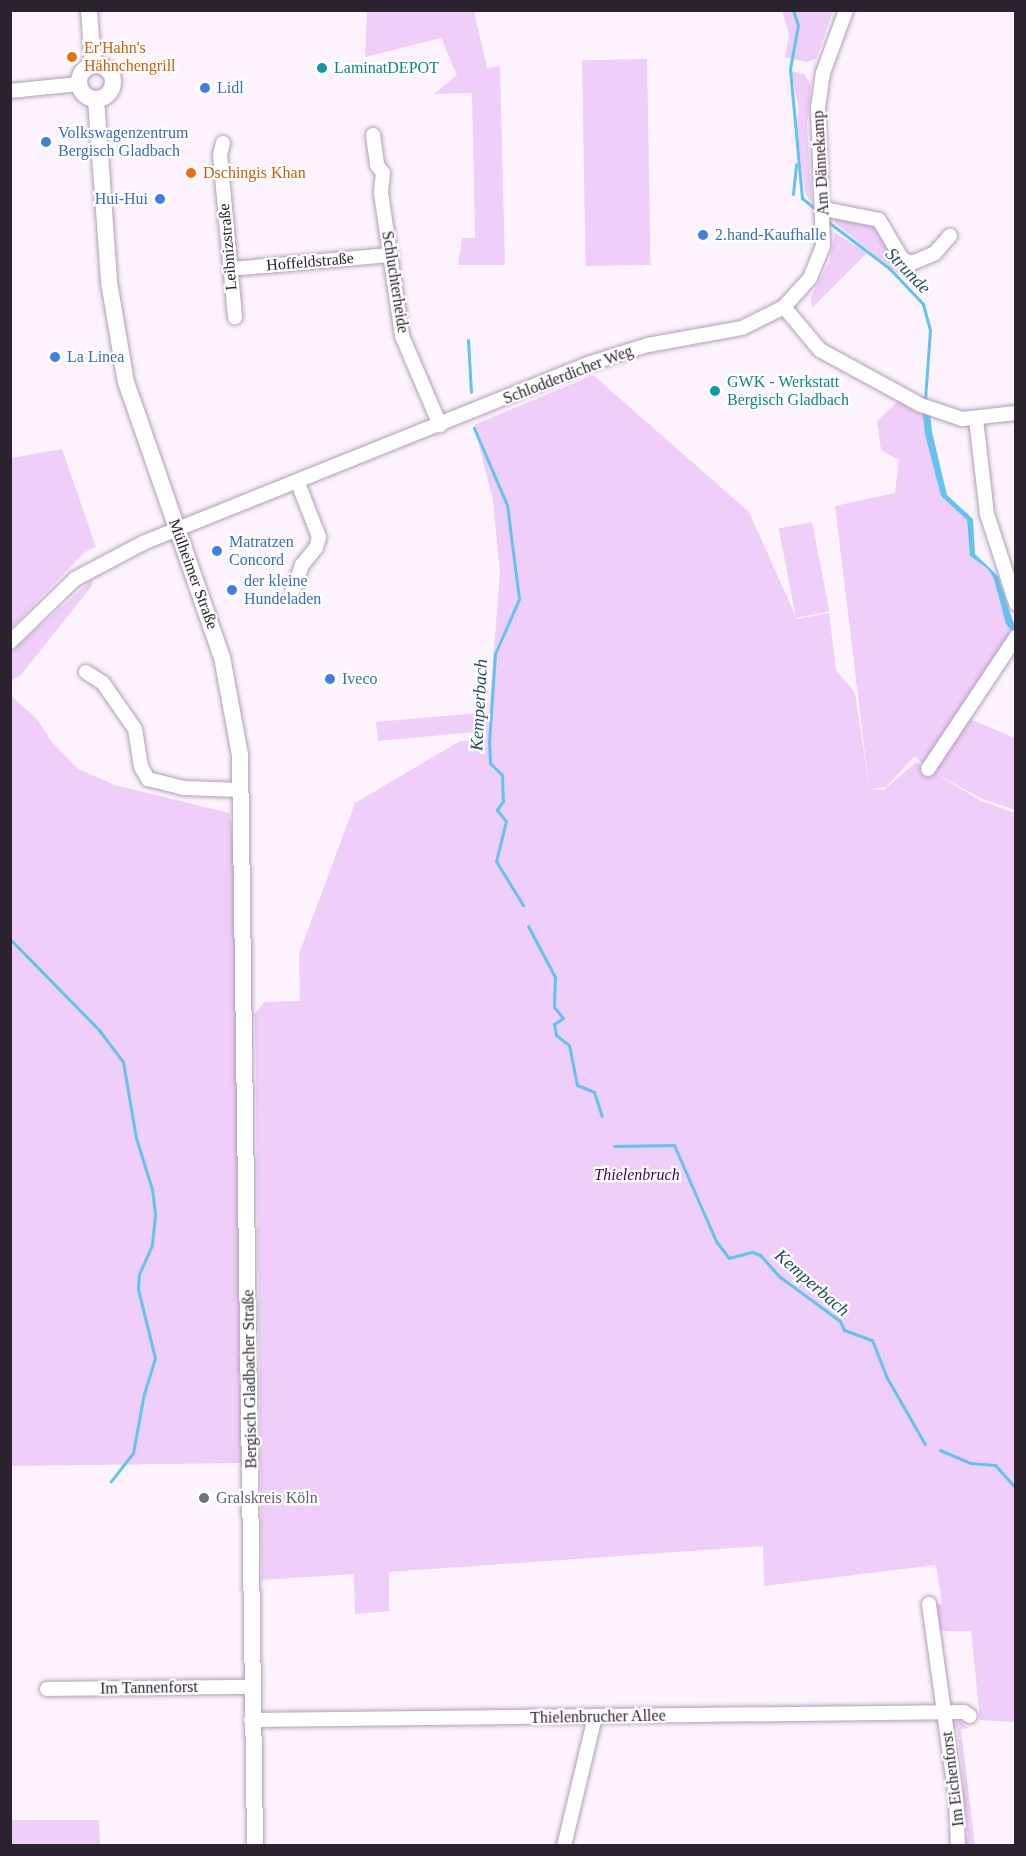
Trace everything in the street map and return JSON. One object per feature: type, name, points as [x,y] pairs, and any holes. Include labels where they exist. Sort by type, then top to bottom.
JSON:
[{"type":"main road","points":[[89,10],[93,65]]},
{"type":"main road","points":[[93,65],[104,66],[113,79],[108,95],[96,99],[87,97],[79,84],[81,74],[93,65]]},
{"type":"main road","name":"Mülheimer Straße","points":[[96,99],[115,328],[131,401],[229,681],[241,790],[246,1056]]},
{"type":"main road","name":"Bergisch Gladbacher Straße","points":[[246,1056],[251,1720],[255,1845]]},
{"type":"street","name":"Am Dännekamp","points":[[784,306],[810,278],[820,256],[824,211],[818,108],[823,73],[846,10]]},
{"type":"street","points":[[10,91],[79,84]]},
{"type":"street","name":"Schluchterheide","points":[[373,135],[377,165],[383,173],[381,193],[402,336],[440,425]]},
{"type":"street","name":"Leibnizstraße","points":[[223,142],[220,155],[235,317]]},
{"type":"street","points":[[824,211],[879,220],[902,259],[912,263],[935,253],[950,236]]},
{"type":"street","name":"Hoffeldstraße","points":[[230,269],[391,255]]},
{"type":"street","points":[[784,306],[820,350],[927,408],[976,419],[1016,412]]},
{"type":"street","name":"Schlodderdicher Weg","points":[[10,642],[75,579],[113,556],[588,364],[648,345],[742,328],[784,306]]},
{"type":"street","points":[[976,419],[987,514],[1016,603]]},
{"type":"street","points":[[293,590],[302,565],[316,548],[319,537],[298,483]]},
{"type":"street","points":[[928,769],[1016,638]]},
{"type":"street","points":[[86,672],[103,683],[135,729],[141,767],[148,779],[184,788],[241,790]]},
{"type":"street","points":[[929,1605],[945,1712]]},
{"type":"street","name":"Im Tannenforst","points":[[47,1689],[252,1686]]},
{"type":"street","name":"Thielenbrucher Allee","points":[[251,1720],[945,1712],[970,1716]]},
{"type":"street","name":"Im Eichenforst","points":[[945,1712],[958,1845]]},
{"type":"street","points":[[564,1845],[596,1717]]},
{"type":"green space","points":[[367,11],[474,11],[487,68],[500,66],[505,265],[458,265],[462,238],[475,238],[472,93],[434,94],[457,75],[441,38],[365,57]]},
{"type":"green space","points":[[782,11],[833,11],[816,59],[807,62],[785,57],[789,34]]},
{"type":"green space","points":[[647,59],[651,265],[586,266],[582,60]]},
{"type":"green space","points":[[791,71],[804,74],[811,86],[807,125],[812,203],[805,193],[796,125],[799,109]]},
{"type":"green space","points":[[835,216],[876,225],[899,265],[899,275],[835,223]]},
{"type":"green space","points":[[835,233],[867,253],[812,308],[811,296],[829,263]]},
{"type":"green space","name":"Thielenbruch","points":[[593,375],[749,512],[797,619],[829,613],[836,670],[855,693],[869,787],[835,506],[895,493],[899,460],[881,450],[877,421],[898,401],[923,415],[941,496],[967,520],[970,556],[988,569],[994,579],[1013,632],[924,765],[915,756],[886,787],[869,789],[884,790],[916,762],[932,771],[967,718],[1015,738],[1015,810],[983,799],[938,775],[981,801],[1015,813],[1015,1722],[980,1720],[971,1631],[936,1631],[933,1605],[942,1604],[936,1565],[764,1586],[763,1546],[389,1572],[389,1611],[355,1614],[354,1574],[262,1580],[255,1014],[264,1002],[300,1001],[299,954],[355,803],[460,741],[486,740],[486,731],[378,741],[376,722],[489,712],[500,573],[493,500],[474,425]]},
{"type":"green space","points":[[62,449],[96,547],[85,552],[11,628],[11,458]]},
{"type":"green space","points":[[812,522],[829,611],[796,618],[779,528]]},
{"type":"green space","points":[[93,579],[91,587],[21,675],[11,681],[11,652]]},
{"type":"green space","points":[[10,695],[37,719],[51,741],[78,769],[115,785],[229,813],[239,867],[243,1462],[241,1463],[11,1466]]},
{"type":"green space","points":[[960,1720],[968,1728],[961,1729],[975,1845],[965,1845],[968,1835],[959,1791],[964,1787],[957,1727],[951,1730],[953,1723]]},
{"type":"green space","points":[[11,1800],[12,1820],[99,1820],[100,1845],[11,1845]]},
{"type":"water","points":[[921,396],[929,400],[932,432],[947,495],[973,519],[975,554],[998,576],[1015,627],[1013,632],[1006,624],[994,579],[988,569],[970,556],[967,520],[941,496],[925,434]]},
{"type":"waterway","name":"Strunde","points":[[793,10],[798,25],[790,69],[802,198],[818,211]]},
{"type":"waterway","points":[[793,194],[796,164]]},
{"type":"waterway","name":"Strunde","points":[[827,221],[889,268],[923,304],[930,330],[925,399]]},
{"type":"waterway","name":"Kemperbach","points":[[468,340],[471,392]]},
{"type":"waterway","name":"Kemperbach","points":[[474,428],[507,505],[519,599],[495,654],[489,742],[490,763],[502,775],[503,801],[497,810],[506,821],[496,861],[523,905]]},
{"type":"waterway","name":"Kemperbach","points":[[528,926],[555,977],[554,1007],[563,1018],[554,1024],[556,1035],[569,1045],[577,1085],[594,1092],[602,1116]]},
{"type":"waterway","points":[[10,939],[99,1030],[123,1062],[136,1138],[152,1189],[155,1215],[152,1245],[139,1274],[138,1289],[155,1358],[144,1393],[133,1453],[111,1481]]},
{"type":"waterway","name":"Kemperbach","points":[[614,1146],[674,1145],[716,1241],[729,1258],[752,1252],[760,1255],[780,1277],[840,1321],[844,1330],[872,1340],[887,1378],[925,1444]]},
{"type":"waterway","name":"Kemperbach","points":[[940,1450],[971,1463],[995,1465],[1016,1488]]},
{"type":"place","name":"Er'Hahn's Hähnchengrill","points":[[72,57]]},
{"type":"place","name":"LaminatDEPOT","points":[[322,68]]},
{"type":"place","name":"Lidl","points":[[205,88]]},
{"type":"place","name":"Volkswagenzentrum Bergisch Gladbach","points":[[46,142]]},
{"type":"place","name":"Dschingis Khan","points":[[191,173]]},
{"type":"place","name":"Hui-Hui","points":[[160,199]]},
{"type":"place","name":"2.hand-Kaufhalle","points":[[703,235]]},
{"type":"place","name":"La Linea","points":[[55,357]]},
{"type":"place","name":"GWK - Werkstatt Bergisch Gladbach","points":[[715,391]]},
{"type":"place","name":"Matratzen Concord","points":[[217,551]]},
{"type":"place","name":"der kleine Hundeladen","points":[[232,590]]},
{"type":"place","name":"Iveco","points":[[330,679]]},
{"type":"place","name":"Gralskreis Köln","points":[[204,1498]]}]
